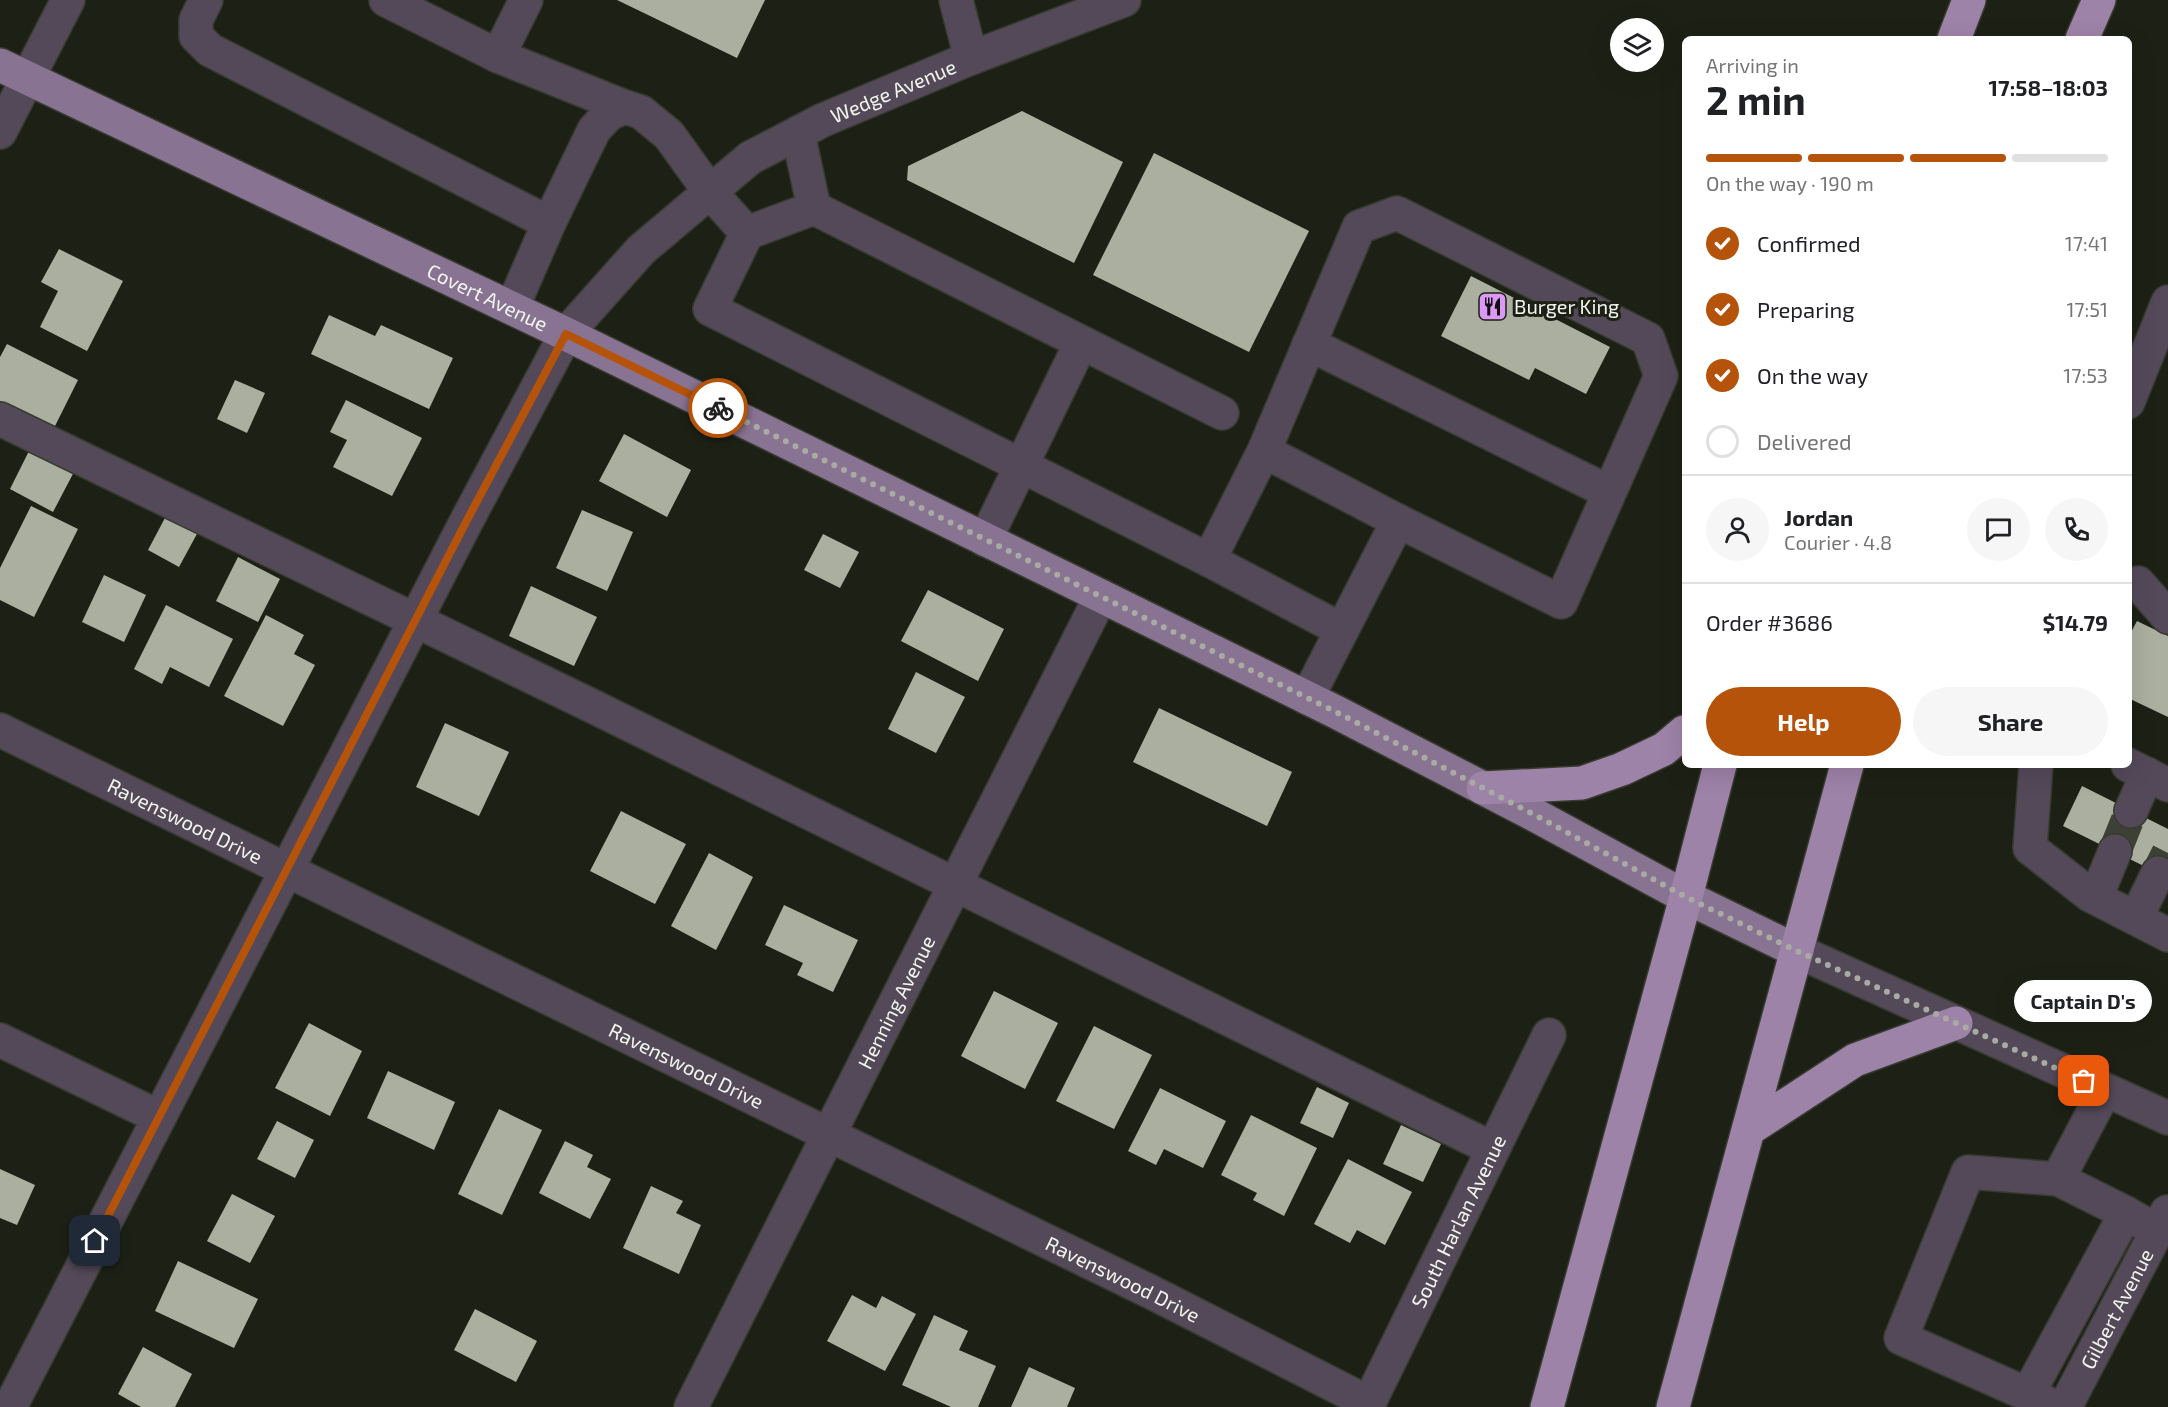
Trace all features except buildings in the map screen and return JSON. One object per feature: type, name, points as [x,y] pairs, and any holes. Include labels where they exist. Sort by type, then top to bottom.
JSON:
[{"type":"highway","points":[[1955,36],[1969,0]]},
{"type":"highway","points":[[2083,36],[2099,0]]},
{"type":"highway","points":[[1483,788],[1582,783],[1622,769],[1664,749],[1682,734]]},
{"type":"highway","points":[[1547,1407],[1719,768]]},
{"type":"highway","points":[[1673,1407],[1846,768]]},
{"type":"highway","points":[[1748,1130],[1855,1060],[1956,1023]]},
{"type":"main road","name":"Covert Avenue","points":[[14,72],[566,334],[1101,596],[1307,698],[1483,788],[1686,897],[1797,951]]},
{"type":"street","points":[[0,132],[14,72],[68,0]]},
{"type":"street","points":[[206,0],[196,20],[196,36],[210,50],[549,223]]},
{"type":"street","points":[[386,0],[498,56],[641,112],[669,135],[710,192],[747,233]]},
{"type":"street","points":[[498,56],[526,0]]},
{"type":"street","points":[[956,0],[971,58]]},
{"type":"street","name":"Wedge Avenue","points":[[10,1407],[566,334],[641,250],[750,158],[823,120],[971,58],[1124,0]]},
{"type":"street","points":[[512,308],[549,223],[594,130],[609,114],[625,107]]},
{"type":"street","points":[[798,133],[814,207]]},
{"type":"street","points":[[1222,412],[814,207],[747,233],[710,309],[1022,465],[1342,630]]},
{"type":"street","points":[[1209,560],[1264,451],[1359,227],[1397,213],[1648,339],[1661,376],[1561,602],[1264,451]]},
{"type":"street","points":[[2132,392],[2168,302]]},
{"type":"street","points":[[985,540],[1081,343]]},
{"type":"street","points":[[1309,344],[1609,492]]},
{"type":"street","points":[[0,419],[956,884],[1493,1149]]},
{"type":"street","points":[[1307,698],[1398,521]]},
{"type":"street","points":[[2133,581],[2168,599]]},
{"type":"street","points":[[2133,581],[2168,617]]},
{"type":"street","name":"Henning Avenue","points":[[703,1403],[829,1135],[1101,596]]},
{"type":"street","name":"Ravenswood Drive","points":[[0,730],[1153,1293],[1368,1405]]},
{"type":"street","points":[[2036,768],[2030,848],[2096,897],[2168,935]]},
{"type":"street","points":[[2132,812],[2148,775]]},
{"type":"street","points":[[2096,897],[2115,851]]},
{"type":"street","points":[[2136,918],[2158,873]]},
{"type":"street","name":"Covert Avenue","points":[[1797,951],[2168,1118]]},
{"type":"street","name":"South Harlan Avenue","points":[[1368,1405],[1549,1035]]},
{"type":"street","points":[[0,1040],[159,1117]]},
{"type":"street","points":[[2058,1179],[2105,1090]]},
{"type":"street","points":[[2126,1213],[2042,1401],[1901,1338],[1968,1172],[2058,1179],[2126,1213],[2163,1221]]},
{"type":"street","name":"Gilbert Avenue","points":[[2065,1407],[2163,1221]]},
{"type":"street","points":[[0,1404],[5,1407]]},
{"type":"tunnel","points":[[2115,851],[2131,811]]},
{"type":"tunnel","points":[[2158,873],[2168,853]]},
{"type":"way so far","points":[[718,408],[1336,712],[1533,814],[1686,897],[1797,951],[2084,1081]]},
{"type":"place","name":"Burger King","points":[[1493,306]]},
{"type":"place","name":"Captain D's","points":[[2084,1081]]},
{"type":"route","points":[[95,1241],[466,522],[566,334],[718,408]]}]
